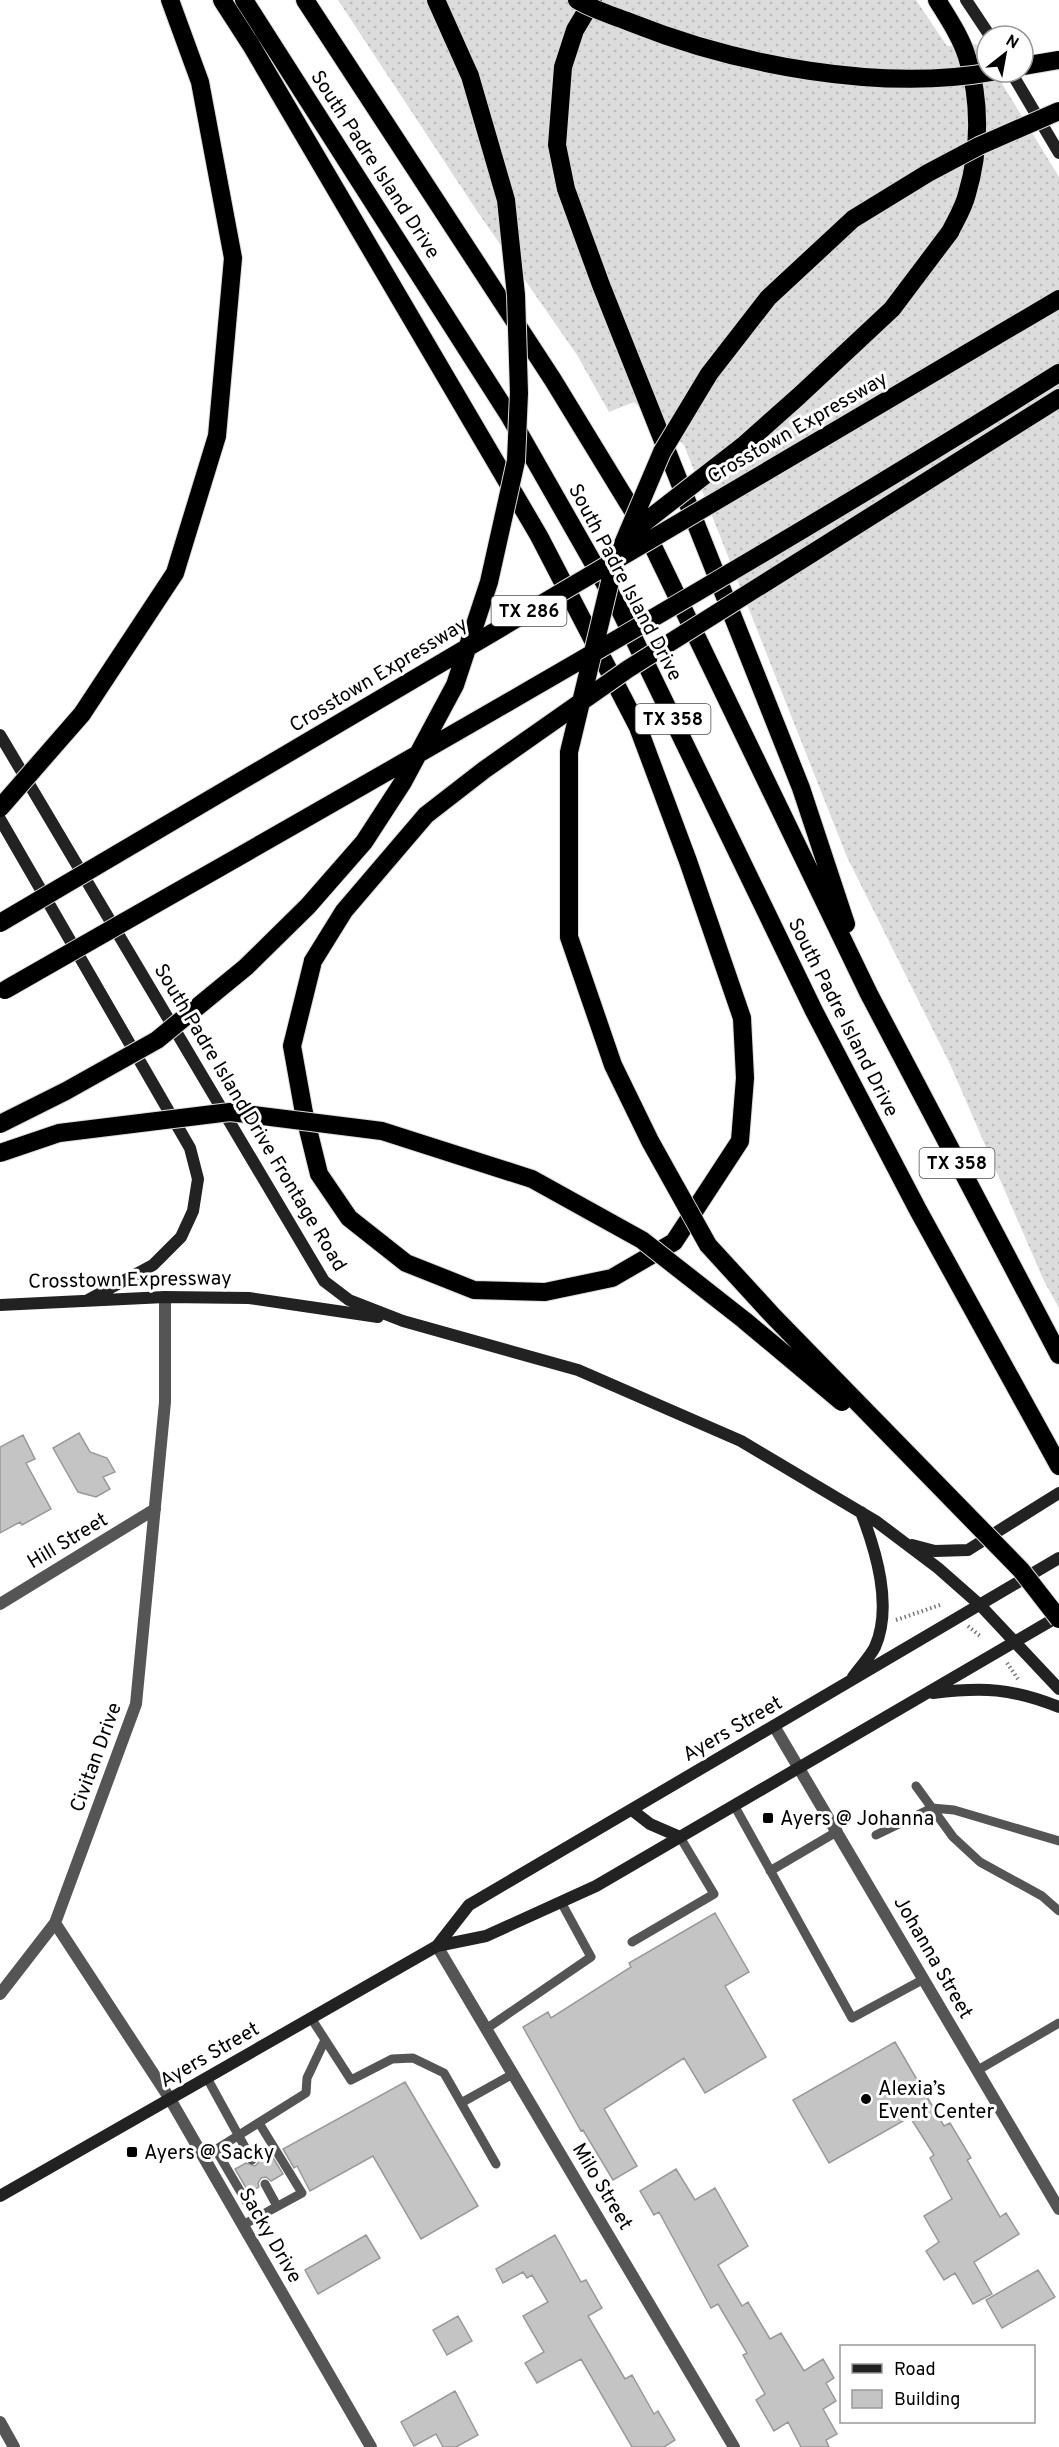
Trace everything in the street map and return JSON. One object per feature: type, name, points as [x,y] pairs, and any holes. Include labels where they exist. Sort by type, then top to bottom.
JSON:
[{"type":"highway","points":[[0,808],[82,714],[175,573],[217,436],[233,258],[200,82],[170,0]]},
{"type":"highway","points":[[222,0],[251,45],[539,536],[638,727],[688,861],[742,1017],[746,1078],[740,1141],[674,1242],[612,1278],[545,1292],[474,1290],[406,1263],[349,1218],[320,1174],[304,1113],[292,1046],[313,962],[344,911],[426,815],[484,770],[628,669],[1059,398]]},
{"type":"highway","name":"South Padre Island Drive","points":[[244,0],[510,417],[620,610],[814,1011],[918,1210],[1059,1465]]},
{"type":"highway","name":"South Padre Island Drive","points":[[305,0],[553,380],[647,534],[870,994],[1059,1355]]},
{"type":"highway","points":[[0,1124],[66,1091],[157,1040],[246,967],[308,906],[364,842],[408,772],[455,685],[489,582],[516,461],[519,393],[516,295],[506,200],[471,76],[436,0]]},
{"type":"highway","points":[[577,0],[659,34],[764,64],[883,77],[923,78],[975,73]]},
{"type":"highway","points":[[593,0],[574,30],[563,67],[557,145],[566,189],[601,285],[801,788],[870,994]]},
{"type":"highway","points":[[539,605],[745,444],[800,396],[892,309],[950,232],[967,196],[976,157],[978,107],[967,57],[954,27],[937,0]]},
{"type":"highway","points":[[1035,64],[1059,60]]},
{"type":"highway","points":[[1059,111],[979,146],[928,173],[854,219],[768,298],[709,374],[662,452],[614,565],[568,752],[569,937],[613,1065],[650,1142],[708,1245],[774,1317],[1021,1570],[1059,1618]]},
{"type":"highway","name":"Crosstown Expressway","points":[[0,923],[1059,300]]},
{"type":"highway","points":[[3,992],[524,692],[921,459],[1059,373]]},
{"type":"highway","points":[[0,1153],[59,1133],[230,1112],[382,1131],[532,1179],[642,1240],[744,1320],[915,1463]]},
{"type":"main road","points":[[966,0],[982,24]]},
{"type":"main road","points":[[1018,84],[1059,153]]},
{"type":"main road","name":"South Padre Island Drive Frontage Road","points":[[0,735],[324,1281],[349,1300],[403,1321],[578,1370],[741,1441],[861,1512],[905,1543],[980,1605],[1059,1689]]},
{"type":"main road","points":[[0,819],[190,1148],[198,1179],[193,1211],[181,1238],[153,1264],[86,1301]]},
{"type":"main road","name":"Crosstown Expressway","points":[[0,1305],[165,1297],[249,1299],[403,1321]]},
{"type":"main road","points":[[905,1543],[935,1551],[968,1550],[1059,1493]]},
{"type":"main road","points":[[849,1682],[875,1647],[881,1623],[882,1597],[873,1542],[861,1512]]},
{"type":"main road","name":"Ayers Street","points":[[437,1946],[469,1905],[1059,1558]]},
{"type":"main road","name":"Ayers Street","points":[[0,2196],[437,1946],[486,1936],[596,1886],[1059,1618]]},
{"type":"main road","points":[[926,1694],[969,1688],[998,1689],[1036,1698],[1059,1707]]},
{"type":"main road","points":[[632,1810],[650,1824],[680,1837]]},
{"type":"street","name":"Civitan Drive","points":[[0,1994],[55,1923],[135,1704],[165,1402],[165,1297]]},
{"type":"street","name":"Hill Street","points":[[0,1604],[155,1509]]},
{"type":"street","name":"Johanna Street","points":[[774,1726],[800,1766],[1059,2209]]},
{"type":"street","name":"Sacky Drive","points":[[55,1923],[170,2099],[371,2447]]},
{"type":"street","name":"Milo Street","points":[[437,1946],[734,2447]]},
{"type":"street","points":[[0,2422],[14,2447]]},
{"type":"lane","points":[[916,1786],[953,1837],[980,1862],[1042,1896],[1059,1911]]},
{"type":"lane","points":[[734,1805],[852,2018],[924,1979]]},
{"type":"lane","points":[[876,1835],[932,1808],[954,1810],[1059,1841]]},
{"type":"lane","points":[[770,1871],[838,1831]]},
{"type":"lane","points":[[632,1942],[714,1894],[680,1837]]},
{"type":"lane","points":[[486,2029],[591,1957],[561,1902]]},
{"type":"lane","points":[[311,2018],[351,2080],[392,2059],[413,2058],[444,2073],[496,2164]]},
{"type":"lane","points":[[978,2070],[1059,2023]]},
{"type":"lane","points":[[204,2157],[306,2094],[307,2078],[325,2040]]},
{"type":"lane","points":[[461,2103],[513,2074]]},
{"type":"lane","points":[[207,2078],[252,2160]]},
{"type":"lane","points":[[243,2225],[302,2193],[260,2123]]},
{"type":"lane","points":[[216,2150],[255,2218]]},
{"type":"lane","points":[[265,2184],[278,2206]]},
{"type":"path","points":[[894,1621],[940,1605]]},
{"type":"path","points":[[968,1626],[980,1636]]},
{"type":"path","points":[[1006,1662],[1017,1676],[1018,1685]]},
{"type":"shaded area","points":[[338,0],[916,0],[947,46],[975,44],[975,84],[1002,84],[1059,177],[1059,1308],[1044,1281],[950,1064],[847,857],[684,445],[634,402],[609,412],[577,355],[477,211]]},
{"type":"building","points":[[79,1433],[90,1452],[107,1458],[115,1472],[103,1477],[110,1489],[96,1497],[78,1492],[53,1448]]},
{"type":"building","points":[[23,1435],[35,1459],[26,1463],[51,1509],[22,1525],[20,1522],[0,1533],[0,1447]]},
{"type":"building","points":[[715,1913],[749,1972],[725,1986],[766,2057],[705,2093],[684,2058],[604,2109],[637,2166],[613,2180],[583,2130],[581,2131],[523,2027],[548,2012],[551,2018],[631,1967],[629,1963]]},
{"type":"building","points":[[895,2042],[944,2126],[950,2123],[971,2158],[967,2160],[1000,2217],[1006,2213],[1019,2234],[974,2262],[992,2294],[973,2304],[955,2273],[944,2280],[926,2251],[939,2242],[924,2216],[952,2199],[930,2158],[934,2155],[910,2117],[829,2163],[793,2100]]},
{"type":"building","points":[[405,2082],[478,2206],[421,2239],[373,2156],[310,2191],[297,2166],[294,2168],[283,2149]]},
{"type":"building","points":[[269,2151],[283,2174],[271,2181],[266,2177],[261,2178],[258,2183],[259,2187],[249,2193],[235,2169],[246,2163],[255,2166],[258,2163],[258,2157]]},
{"type":"building","points":[[676,2169],[695,2200],[715,2188],[748,2246],[718,2265],[742,2306],[748,2302],[770,2339],[781,2333],[804,2371],[823,2359],[834,2378],[826,2383],[836,2401],[823,2409],[837,2434],[826,2440],[829,2447],[801,2447],[788,2422],[774,2431],[756,2400],[765,2394],[743,2355],[747,2353],[718,2304],[711,2308],[659,2212],[654,2215],[640,2191]]},
{"type":"building","points":[[366,2235],[380,2258],[318,2294],[305,2270]]},
{"type":"building","points":[[555,2235],[581,2282],[586,2280],[602,2308],[588,2316],[625,2379],[632,2375],[654,2414],[658,2411],[675,2440],[664,2447],[632,2447],[581,2359],[537,2383],[525,2363],[544,2352],[523,2316],[548,2302],[532,2275],[527,2278],[523,2272],[503,2283],[496,2269]]},
{"type":"building","points":[[1038,2270],[1055,2297],[1002,2328],[986,2300]]},
{"type":"building","points":[[458,2316],[472,2341],[447,2355],[433,2330]]},
{"type":"building","points":[[455,2391],[478,2435],[456,2447],[443,2447],[436,2434],[414,2446],[401,2422]]},
{"type":"place","name":"Ayers @ Johanna","points":[[768,1818]]},
{"type":"place","name":"Alexia’s Event Center","points":[[866,2099]]},
{"type":"place","name":"Ayers @ Sacky","points":[[132,2152]]}]
